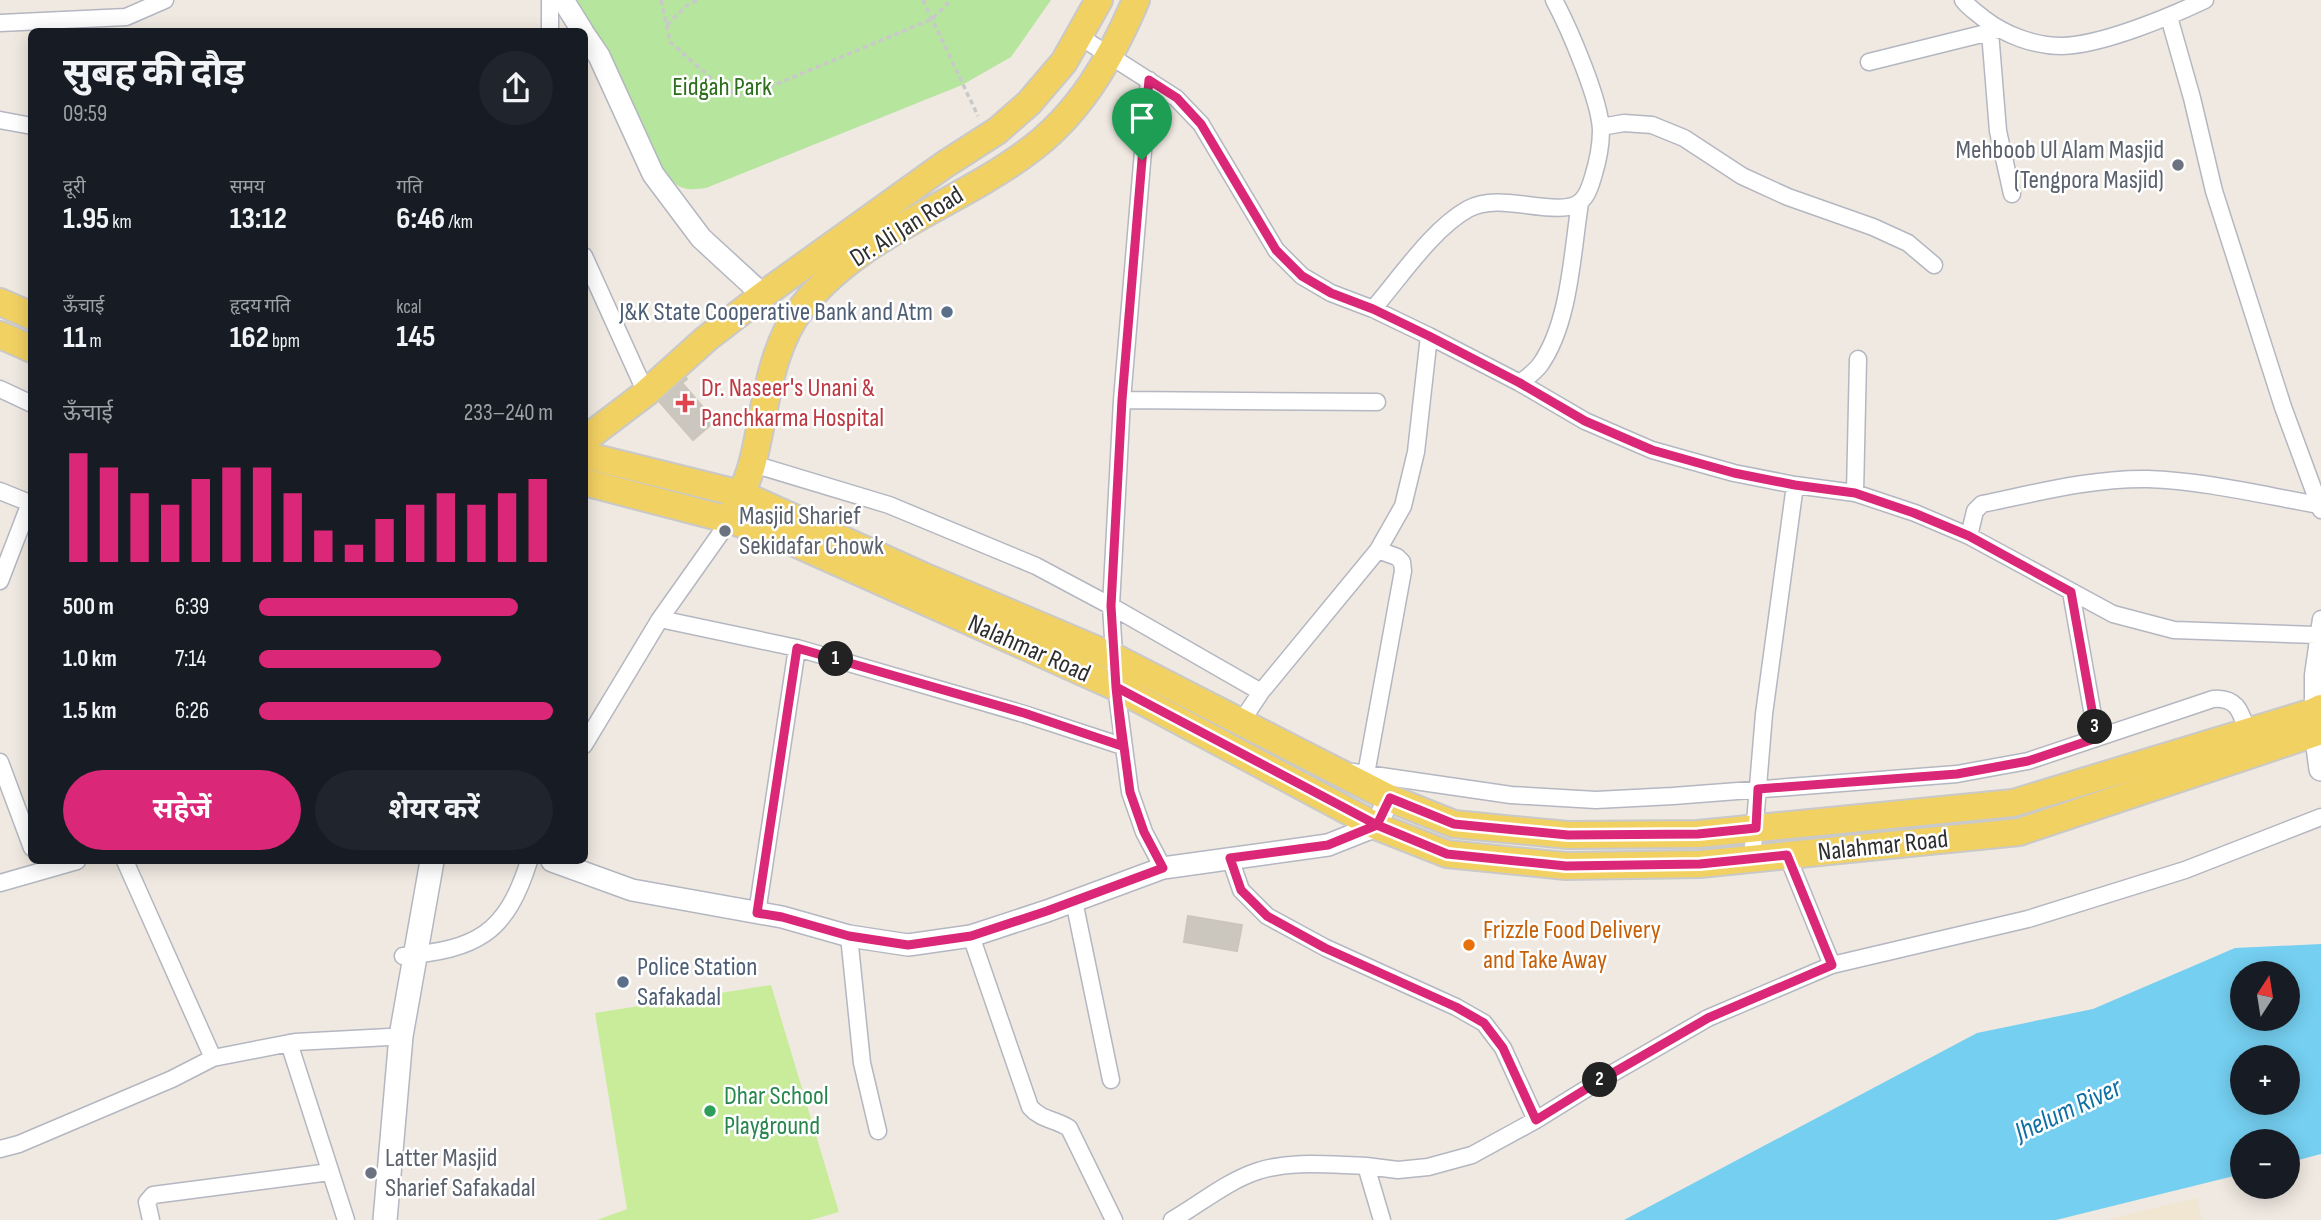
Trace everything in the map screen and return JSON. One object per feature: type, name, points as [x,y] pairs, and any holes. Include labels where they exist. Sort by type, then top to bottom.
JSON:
[{"type":"main road","name":"Dr. Ali Jan Road","points":[[588,437],[646,393],[706,339],[763,295],[944,165],[997,131],[1029,103],[1063,62],[1099,0]]},
{"type":"main road","name":"Dr. Ali Jan Road","points":[[741,494],[752,464],[786,329],[825,281],[862,252],[1025,154],[1051,133],[1076,108],[1110,56],[1136,0]]},
{"type":"main road","points":[[0,302],[28,314]]},
{"type":"main road","points":[[0,335],[28,347]]},
{"type":"main road","name":"Nalahmar Road","points":[[588,456],[741,494],[923,576],[1114,657],[1390,798],[1454,824],[1568,835],[1698,834],[2013,803],[2248,733],[2318,721]]},
{"type":"main road","name":"Nalahmar Road","points":[[588,482],[730,520],[788,540],[1116,687],[1377,825],[1447,854],[1566,866],[1700,864],[2019,832],[2318,721]]},
{"type":"main road","points":[[730,520],[741,494]]},
{"type":"main road","points":[[2318,721],[2321,769]]},
{"type":"main road","points":[[385,1220],[417,864]]},
{"type":"main road","points":[[372,1220],[389,1037],[431,864]]},
{"type":"street","points":[[0,23],[128,24],[165,0]]},
{"type":"street","points":[[550,0],[550,28]]},
{"type":"street","points":[[563,0],[581,28]]},
{"type":"street","points":[[1520,383],[1539,367],[1554,341],[1564,303],[1580,203],[1589,192],[1600,153],[1601,127],[1593,94],[1554,0]]},
{"type":"street","points":[[1963,0],[1994,31],[2028,41],[2062,46],[2091,41],[2169,17],[2205,0]]},
{"type":"street","points":[[2169,17],[2218,203],[2283,407],[2320,508]]},
{"type":"street","points":[[1869,62],[1994,31]]},
{"type":"street","points":[[1994,31],[1992,81],[1998,131],[2012,194]]},
{"type":"street","points":[[1079,36],[1177,98],[1201,124],[1269,239],[1302,276],[1331,293],[1373,309],[1429,336],[1520,383],[1585,421],[1652,450],[1734,473],[1855,493],[1914,513],[1969,536],[2113,614],[2174,630],[2319,627],[2313,675],[2318,721]]},
{"type":"street","points":[[588,39],[653,174],[701,238],[763,295]]},
{"type":"street","points":[[1149,80],[1122,400],[1111,606],[1122,746],[1130,792],[1144,832],[1163,868]]},
{"type":"street","points":[[0,120],[28,125]]},
{"type":"street","points":[[1601,127],[1625,123],[1652,125],[1684,138],[1742,176],[1788,197],[1873,227],[1908,243],[1934,265]]},
{"type":"street","points":[[1373,309],[1444,225],[1471,207],[1506,202],[1557,207],[1580,203]]},
{"type":"street","points":[[588,265],[646,393]]},
{"type":"street","points":[[1241,722],[1261,692],[1378,550],[1402,506],[1416,452],[1429,336]]},
{"type":"street","points":[[1855,493],[1858,359]]},
{"type":"street","points":[[0,388],[28,402]]},
{"type":"street","points":[[1122,400],[1377,402]]},
{"type":"street","points":[[752,464],[889,505],[1036,566],[1261,692]]},
{"type":"street","points":[[1969,536],[1975,510],[1982,503],[2093,482],[2146,479],[2198,484],[2320,508]]},
{"type":"street","points":[[1752,859],[1764,714],[1795,485]]},
{"type":"street","points":[[0,491],[28,502]]},
{"type":"street","points":[[0,581],[28,511]]},
{"type":"street","points":[[588,738],[660,619],[730,520]]},
{"type":"street","points":[[1366,774],[1403,571],[1402,562],[1397,556],[1378,550]]},
{"type":"street","points":[[2071,592],[2097,738]]},
{"type":"street","points":[[660,619],[797,648],[1024,713],[1122,746]]},
{"type":"street","points":[[757,913],[797,648]]},
{"type":"street","points":[[1334,769],[1511,796],[1595,800],[1957,774],[2028,761],[2213,699],[2233,702],[2240,709],[2248,733]]},
{"type":"street","points":[[588,710],[602,712]]},
{"type":"street","points":[[0,762],[28,837]]},
{"type":"street","points":[[560,864],[632,890],[782,917],[849,936],[908,945],[971,936],[1163,868],[1328,845],[1377,825],[1390,798]]},
{"type":"street","points":[[1172,1220],[1234,1182],[1257,1171],[1288,1164],[1366,1166],[1398,1170],[1428,1167],[1472,1155],[1708,1018],[1832,965],[2028,919],[2185,870],[2321,817]]},
{"type":"street","points":[[1787,855],[1832,965]]},
{"type":"street","points":[[1230,858],[1241,890],[1267,916],[1325,948],[1456,1007],[1484,1023],[1503,1048],[1536,1120]]},
{"type":"street","points":[[0,883],[38,867],[58,864]]},
{"type":"street","points":[[126,864],[213,1058]]},
{"type":"street","points":[[409,955],[458,946],[486,934],[507,914],[521,888],[528,864]]},
{"type":"street","points":[[1074,901],[1111,1080]]},
{"type":"street","points":[[849,936],[862,1062],[878,1131]]},
{"type":"street","points":[[971,936],[1030,1107],[1037,1115],[1069,1128],[1114,1220]]},
{"type":"street","points":[[0,1149],[19,1144],[172,1079],[213,1058],[289,1043],[389,1037]]},
{"type":"street","points":[[289,1043],[346,1220]]},
{"type":"street","points":[[1366,1166],[1382,1220]]},
{"type":"street","points":[[151,1220],[147,1202],[153,1195],[330,1172]]},
{"type":"path","points":[[661,0],[670,41],[719,85],[738,95],[760,91],[932,19],[951,0]]},
{"type":"path","points":[[666,25],[686,6],[698,0]]},
{"type":"path","points":[[923,0],[978,116]]},
{"type":"shaded area","points":[[2197,1198],[2202,1220],[2104,1220]]},
{"type":"green space","name":"Eidgah Park","points":[[572,0],[1051,0],[1011,57],[962,85],[706,188],[692,189],[682,188],[664,172],[604,54]]},
{"type":"green space","name":"Dhar School Playground","points":[[771,985],[839,1212],[811,1220],[597,1220],[627,1209],[595,1013]]},
{"type":"water","name":"Jhelum River","points":[[2321,944],[2321,1154],[2300,1160],[2300,1129],[2230,1129],[2230,1177],[2056,1220],[1624,1220],[1977,1033],[2093,1009],[2235,948]]},
{"type":"building","points":[[677,367],[687,379],[682,383],[715,421],[693,440],[650,391]]},
{"type":"building","points":[[1188,916],[1242,925],[1237,951],[1184,942]]},
{"type":"place","name":"Mehboob Ul Alam Masjid (Tengpora Masjid)","points":[[2178,165]]},
{"type":"place","name":"J&K State Cooperative Bank and Atm","points":[[947,312]]},
{"type":"place","name":"Dr. Naseer's Unani & Panchkarma Hospital","points":[[685,403]]},
{"type":"place","name":"Masjid Sharief Sekidafar Chowk","points":[[725,531]]},
{"type":"place","name":"Frizzle Food Delivery and Take Away","points":[[1469,945]]},
{"type":"place","name":"Police Station Safakadal","points":[[623,982]]},
{"type":"place","name":"Dhar School Playground","points":[[710,1111]]},
{"type":"place","name":"Latter Masjid Sharief Safakadal","points":[[371,1173]]},
{"type":"route","points":[[1142,160],[1122,400],[1111,606],[1116,687],[1122,746],[1130,792],[1144,832],[1163,868],[971,936],[908,945],[849,936],[782,917],[757,913],[797,648],[1024,713],[1122,746],[1116,687],[1377,825],[1447,854],[1566,866],[1700,864],[1787,855],[1832,965],[1708,1018],[1536,1120],[1503,1048],[1484,1023],[1456,1007],[1325,948],[1267,916],[1241,890],[1230,858],[1328,845],[1377,825],[1390,798],[1454,824],[1568,835],[1698,834],[1756,828],[1758,789],[1957,774],[2028,761],[2097,738],[2071,592],[1969,536],[1914,513],[1855,493],[1734,473],[1652,450],[1585,421],[1520,383],[1429,336],[1373,309],[1331,293],[1302,276],[1276,250],[1201,124],[1177,98],[1149,80],[1142,160]]}]
